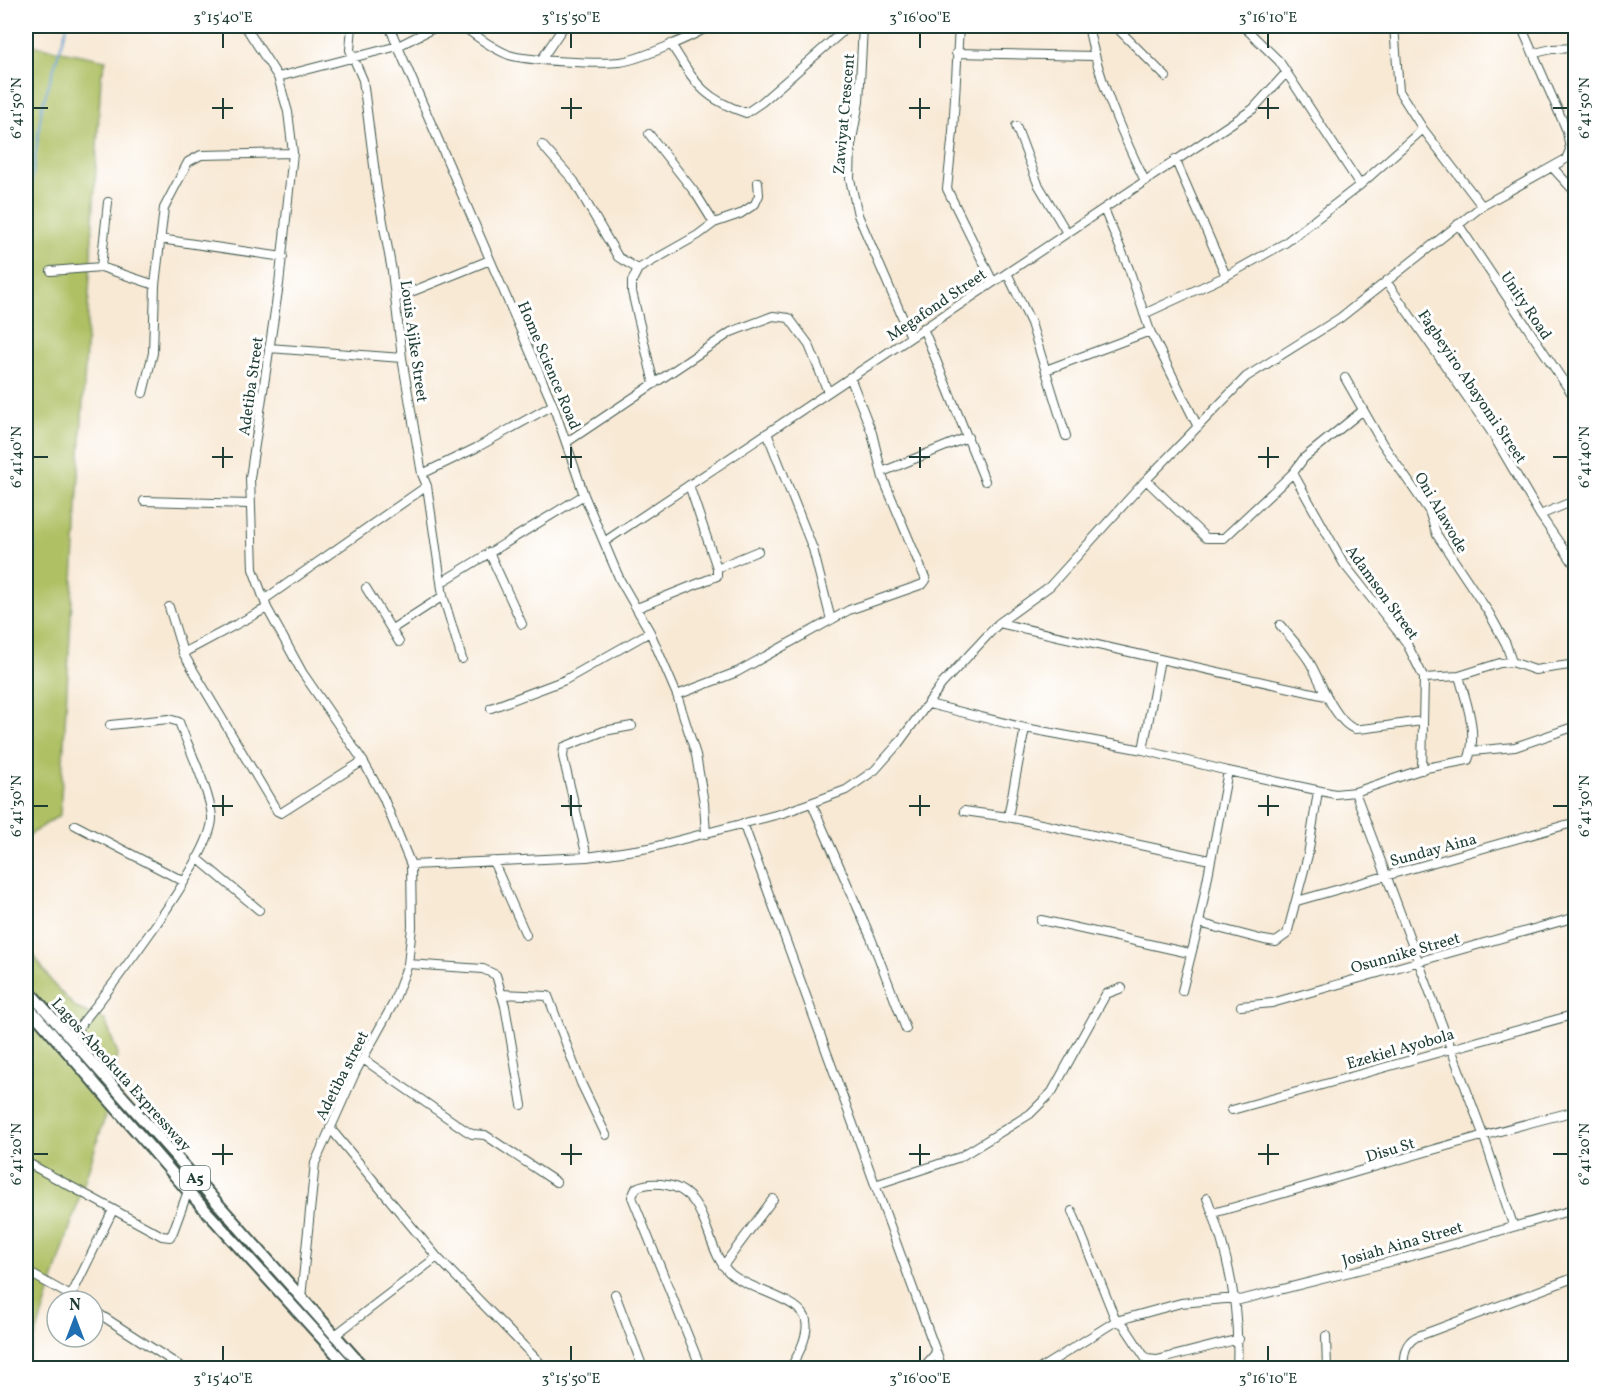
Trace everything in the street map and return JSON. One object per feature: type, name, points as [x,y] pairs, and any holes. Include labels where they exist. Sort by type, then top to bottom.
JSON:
[{"type":"highway","name":"Lagos-Abeokuta Expressway","points":[[26,988],[301,1300],[364,1368]]},
{"type":"highway","name":"Lagos-Abeokuta Expressway","points":[[26,1004],[188,1191],[349,1368]]},
{"type":"street","name":"Adetiba Street","points":[[245,26],[278,77],[288,112],[293,153],[283,257],[249,504],[253,569],[257,586],[265,598],[267,608],[318,697],[363,761],[394,819],[411,865]]},
{"type":"street","name":"Louis Ajike Street","points":[[352,26],[350,50],[363,80],[377,189],[396,298],[402,358],[422,474],[427,486],[443,596],[462,659]]},
{"type":"street","name":"Home Science Road","points":[[389,26],[553,405],[584,495],[620,580],[650,632],[677,695],[696,754],[704,803],[706,834]]},
{"type":"street","points":[[278,77],[398,46],[438,26]]},
{"type":"street","points":[[463,26],[482,41],[511,56],[541,60],[621,62],[671,44],[708,26]]},
{"type":"street","points":[[541,60],[564,26]]},
{"type":"street","points":[[671,44],[700,89],[723,105],[746,112],[762,102],[849,26]]},
{"type":"street","name":"Zawiyat Crescent","points":[[863,26],[859,102],[851,145],[850,179],[858,215],[911,337]]},
{"type":"street","points":[[958,26],[953,132],[947,189],[993,282]]},
{"type":"street","points":[[1088,26],[1094,56],[1120,130],[1145,181]]},
{"type":"street","points":[[1115,26],[1166,77]]},
{"type":"street","points":[[1243,26],[1279,61],[1360,185]]},
{"type":"street","points":[[1394,26],[1399,91],[1422,129],[1482,206]]},
{"type":"street","points":[[411,865],[587,857],[649,848],[812,804],[846,790],[875,770],[942,684],[999,623],[1050,586],[1146,480],[1246,376],[1340,318],[1482,206],[1566,159],[1573,150],[1560,111],[1521,26]]},
{"type":"street","points":[[1535,53],[1552,49],[1575,48]]},
{"type":"street","points":[[956,53],[1094,56]]},
{"type":"street","name":"Megafond Street","points":[[604,542],[1252,109],[1286,73]]},
{"type":"street","points":[[1016,126],[1038,184],[1066,233]]},
{"type":"street","points":[[1144,314],[1226,276],[1285,243],[1360,185],[1422,129]]},
{"type":"street","points":[[649,134],[696,194],[714,223]]},
{"type":"street","points":[[542,145],[574,181],[618,257],[638,269]]},
{"type":"street","points":[[142,393],[153,353],[156,285],[164,208],[188,162],[194,156],[293,153]]},
{"type":"street","points":[[1175,159],[1226,276]]},
{"type":"street","points":[[1552,167],[1575,193]]},
{"type":"street","points":[[654,384],[632,292],[632,280],[638,269],[698,235],[714,223],[740,214],[755,204],[759,195],[758,182]]},
{"type":"street","points":[[101,267],[108,202]]},
{"type":"street","points":[[1104,209],[1149,331],[1198,427]]},
{"type":"street","name":"Unity Road","points":[[1458,224],[1575,400]]},
{"type":"street","points":[[160,239],[283,257]]},
{"type":"street","points":[[396,298],[490,260]]},
{"type":"street","points":[[51,271],[101,267],[156,285]]},
{"type":"street","points":[[1007,273],[1030,323],[1066,436]]},
{"type":"street","name":"Fagbeyiro Abayomi Street","points":[[1386,281],[1490,430],[1540,515],[1575,567]]},
{"type":"street","points":[[567,442],[731,332],[773,316],[782,315],[789,318],[809,345],[828,392]]},
{"type":"street","points":[[923,328],[985,481]]},
{"type":"street","points":[[1046,370],[1149,331]]},
{"type":"street","points":[[269,348],[402,358]]},
{"type":"street","points":[[677,695],[737,672],[849,610],[922,584],[926,580],[882,472],[872,433],[850,377]]},
{"type":"street","name":"Oni Alawode","points":[[1345,378],[1362,411],[1429,511],[1437,535],[1489,613],[1506,644],[1512,662]]},
{"type":"street","points":[[422,474],[476,448],[553,405]]},
{"type":"street","points":[[1146,480],[1206,538],[1224,538],[1293,473],[1304,458],[1362,411]]},
{"type":"street","points":[[767,433],[813,549],[831,620]]},
{"type":"street","points":[[882,472],[968,437]]},
{"type":"street","name":"Adamson Street","points":[[1293,473],[1344,564],[1406,642],[1424,678],[1422,770]]},
{"type":"street","points":[[637,608],[717,576],[717,568],[689,485]]},
{"type":"street","points":[[265,598],[427,486]]},
{"type":"street","points":[[442,582],[584,495]]},
{"type":"street","points":[[1540,515],[1575,500]]},
{"type":"street","points":[[144,501],[249,504]]},
{"type":"street","points":[[489,552],[522,624]]},
{"type":"street","points":[[717,568],[758,552]]},
{"type":"street","points":[[366,588],[399,642]]},
{"type":"street","points":[[392,629],[443,596]]},
{"type":"street","points":[[169,607],[183,653],[277,811],[281,813],[363,761]]},
{"type":"street","points":[[183,653],[267,608]]},
{"type":"street","points":[[999,623],[1326,696]]},
{"type":"street","points":[[1280,625],[1309,660],[1326,696],[1347,724],[1354,729],[1423,721]]},
{"type":"street","points":[[491,708],[565,680],[650,632]]},
{"type":"street","points":[[1143,750],[1160,659]]},
{"type":"street","points":[[1424,678],[1459,676],[1487,665],[1512,662],[1534,670],[1575,664]]},
{"type":"street","points":[[928,704],[1025,728],[1143,750],[1335,794],[1355,792],[1422,770],[1468,760],[1472,751],[1471,721],[1459,676]]},
{"type":"street","points":[[70,1038],[110,990],[183,881],[197,858],[211,827],[212,816],[179,722],[169,719],[110,725]]},
{"type":"street","points":[[587,857],[563,757],[564,747],[604,731],[632,726]]},
{"type":"street","points":[[1472,751],[1515,747],[1575,726]]},
{"type":"street","points":[[1008,817],[1025,728]]},
{"type":"street","points":[[1182,991],[1189,953],[1199,923],[1228,771]]},
{"type":"street","points":[[1199,923],[1276,942],[1287,934],[1297,901],[1318,790]]},
{"type":"street","points":[[1355,792],[1483,1134],[1513,1225]]},
{"type":"street","points":[[812,804],[871,938],[906,1029]]},
{"type":"street","points":[[964,812],[1008,817],[1210,860]]},
{"type":"street","name":"Sunday Aina","points":[[1297,901],[1575,822]]},
{"type":"street","points":[[743,823],[942,1368]]},
{"type":"street","points":[[75,825],[183,881]]},
{"type":"street","points":[[197,858],[259,910]]},
{"type":"street","points":[[493,861],[526,935]]},
{"type":"street","name":"Adetiba street","points":[[301,1300],[311,1183],[315,1163],[363,1059],[393,1004],[408,964],[412,927],[411,865]]},
{"type":"street","name":"Osunnike Street","points":[[1241,1006],[1272,1003],[1575,917]]},
{"type":"street","points":[[1041,920],[1189,953]]},
{"type":"street","points":[[408,964],[491,971],[496,975],[522,1105]]},
{"type":"street","points":[[876,1185],[960,1157],[1030,1114],[1052,1092],[1106,994],[1122,988]]},
{"type":"street","points":[[501,994],[548,996],[581,1083],[606,1135]]},
{"type":"street","name":"Ezekiel Ayobola","points":[[1232,1110],[1575,1014]]},
{"type":"street","points":[[363,1059],[465,1131],[484,1134],[556,1182]]},
{"type":"street","name":"Disu St","points":[[1213,1213],[1351,1175],[1483,1134],[1575,1111]]},
{"type":"street","points":[[330,1128],[436,1257],[545,1368]]},
{"type":"street","points":[[26,1162],[162,1236],[170,1237],[188,1191]]},
{"type":"street","points":[[701,1368],[632,1197],[636,1188],[643,1184],[672,1186],[690,1196],[723,1266],[732,1275],[796,1306],[804,1316],[807,1326],[797,1358],[790,1368]]},
{"type":"street","points":[[1207,1198],[1231,1274],[1236,1300],[1239,1339],[1237,1368]]},
{"type":"street","points":[[723,1266],[773,1199]]},
{"type":"street","name":"Josiah Aina Street","points":[[1041,1368],[1116,1321],[1181,1303],[1236,1300],[1397,1260],[1575,1209]]},
{"type":"street","points":[[74,1289],[113,1210]]},
{"type":"street","points":[[1072,1210],[1116,1321],[1123,1324],[1146,1359],[1150,1361],[1239,1339]]},
{"type":"street","points":[[334,1336],[436,1257]]},
{"type":"street","points":[[26,1271],[58,1289]]},
{"type":"street","points":[[1403,1368],[1404,1350],[1408,1342],[1416,1337],[1575,1277]]},
{"type":"street","points":[[615,1294],[643,1368]]},
{"type":"street","points":[[105,1318],[183,1368]]},
{"type":"street","points":[[1326,1336],[1327,1368]]},
{"type":"street","points":[[923,1368],[935,1354]]},
{"type":"green space","points":[[26,44],[106,60],[101,77],[60,815],[26,837]]},
{"type":"green space","points":[[26,944],[54,985],[76,1008],[105,1020],[117,1052],[113,1092],[50,1289],[45,1289],[45,1306],[26,1366]]},
{"type":"waterway","points":[[26,207],[29,202],[42,106],[67,26]]},
{"type":"waterway","points":[[26,498],[31,517],[34,556],[33,596],[26,655]]},
{"type":"waterway","points":[[26,713],[28,717],[26,772]]}]
